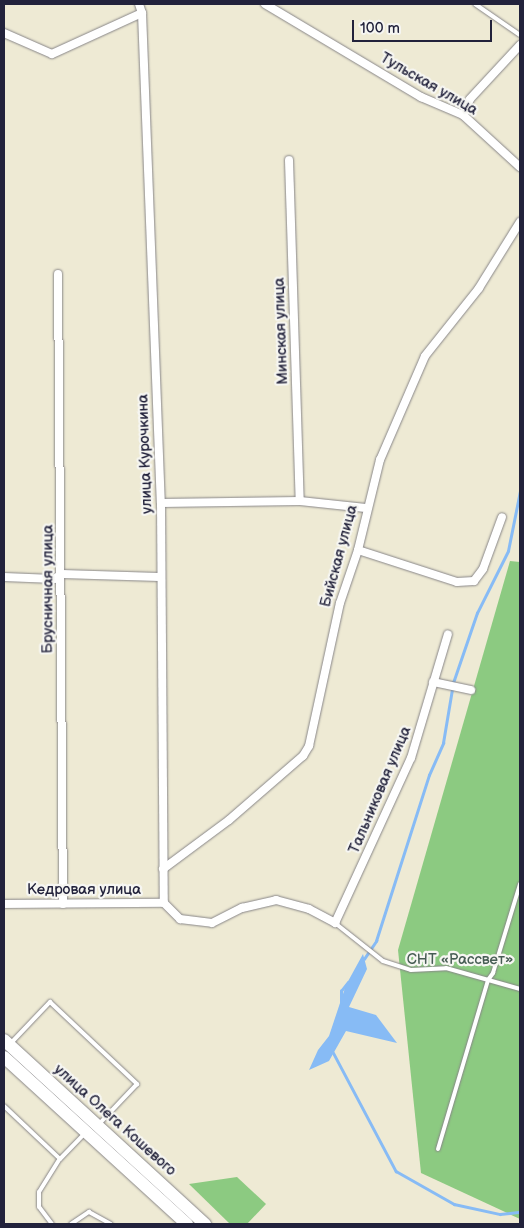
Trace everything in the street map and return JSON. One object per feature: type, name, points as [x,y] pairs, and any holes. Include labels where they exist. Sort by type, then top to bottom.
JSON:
[{"type":"main road","name":"улица Олега Кошевого","points":[[7,1042],[206,1224]]},
{"type":"main road","name":"улица Олега Кошевого","points":[[4,1057],[187,1224]]},
{"type":"street","name":"улица Курочкина","points":[[139,4],[142,13],[161,503],[159,577],[164,903]]},
{"type":"street","name":"Тульская улица","points":[[265,4],[421,97],[463,115],[520,166]]},
{"type":"street","points":[[4,33],[52,54],[142,13]]},
{"type":"street","points":[[463,115],[470,99],[520,45]]},
{"type":"street","name":"Минская улица","points":[[289,160],[300,501]]},
{"type":"street","name":"Бийская улица","points":[[163,869],[229,820],[303,756],[309,746],[340,603],[358,550],[366,508],[380,460],[425,356],[479,288],[520,222]]},
{"type":"street","name":"Брусничная улица","points":[[58,274],[62,574],[63,904]]},
{"type":"street","points":[[161,503],[300,501],[366,508]]},
{"type":"street","points":[[358,550],[458,582],[474,581],[483,569],[502,517]]},
{"type":"street","points":[[4,578],[54,579],[62,574],[159,577]]},
{"type":"street","name":"Тальниковая улица","points":[[336,924],[411,758],[448,634]]},
{"type":"street","points":[[433,682],[471,690]]},
{"type":"street","points":[[164,903],[180,919],[212,923],[242,908],[276,900],[309,909],[336,924]]},
{"type":"street","name":"Кедровая улица","points":[[4,904],[164,903]]},
{"type":"lane","points":[[474,4],[520,35]]},
{"type":"lane","points":[[438,1149],[488,980],[493,973],[520,884]]},
{"type":"lane","points":[[336,924],[375,957],[411,970],[446,968],[520,989]]},
{"type":"lane","points":[[7,1042],[50,1002],[137,1084],[97,1126]]},
{"type":"lane","points":[[4,1106],[60,1159]]},
{"type":"lane","points":[[52,1224],[39,1207],[39,1192],[60,1159],[85,1132]]},
{"type":"lane","points":[[71,1224],[89,1212],[110,1224]]},
{"type":"green space","name":"СНТ «Рассвет»","points":[[510,561],[520,562],[520,1219],[421,1173],[398,950]]},
{"type":"green space","points":[[237,1177],[266,1204],[247,1224],[230,1224],[189,1184]]},
{"type":"water","points":[[363,954],[367,969],[349,1007],[376,1015],[397,1043],[346,1031],[329,1061],[309,1070],[318,1050],[329,1036],[346,985]]},
{"type":"waterway","points":[[364,959],[376,941],[429,775],[443,743],[453,683],[477,613],[508,551],[520,491]]},
{"type":"waterway","points":[[341,1002],[341,991],[348,982]]},
{"type":"waterway","points":[[333,1052],[396,1171],[454,1204],[500,1214],[520,1212]]}]
